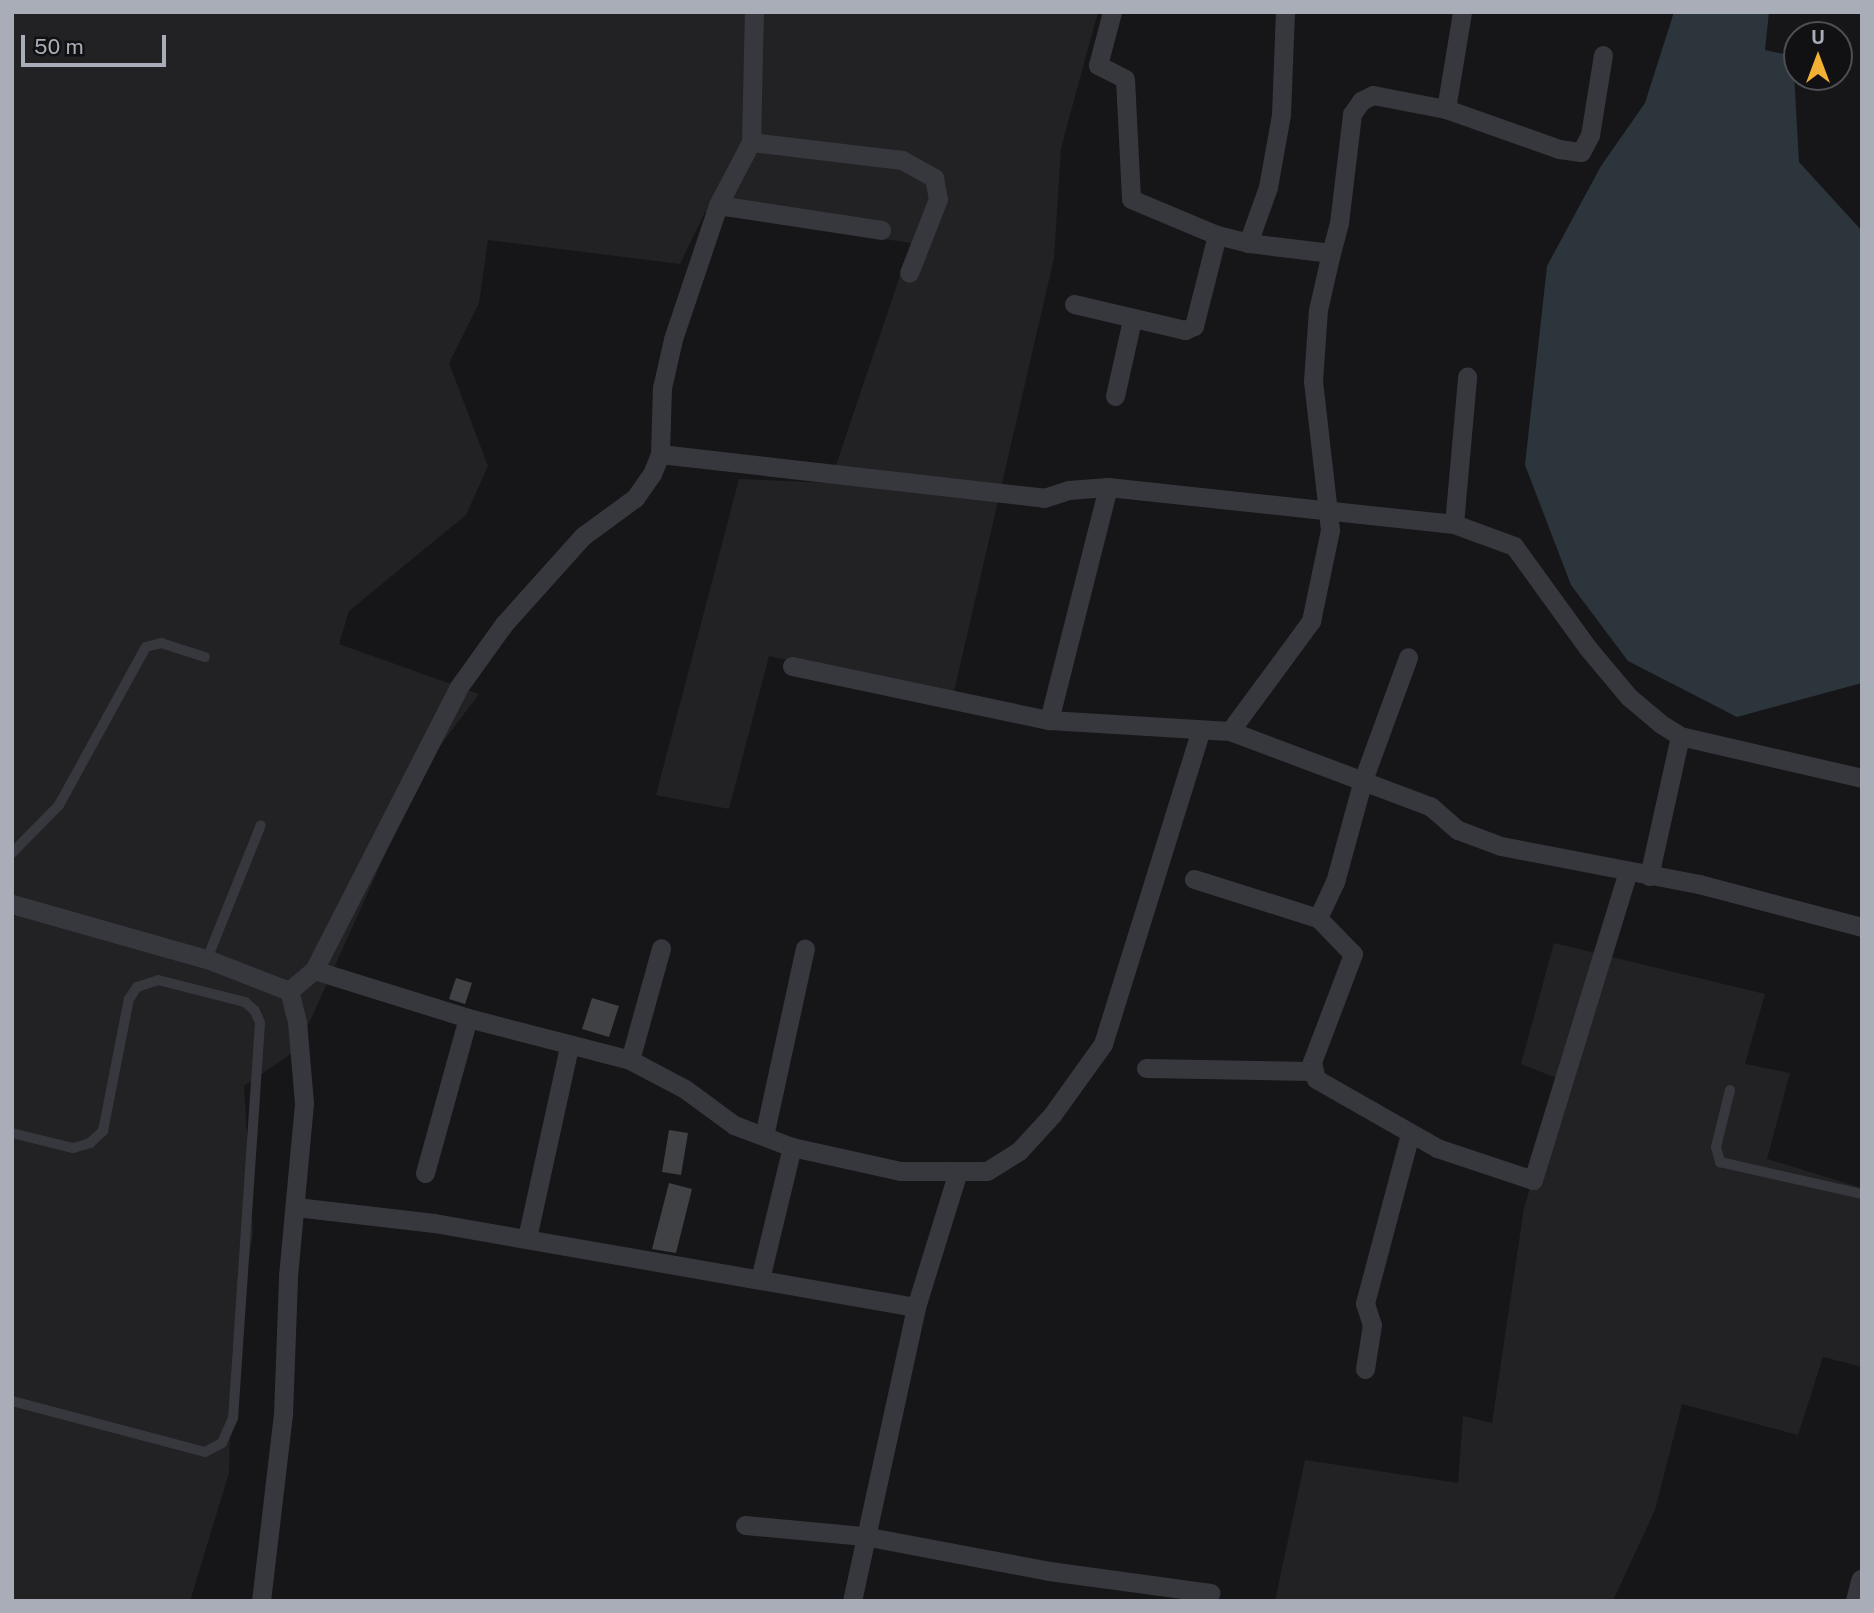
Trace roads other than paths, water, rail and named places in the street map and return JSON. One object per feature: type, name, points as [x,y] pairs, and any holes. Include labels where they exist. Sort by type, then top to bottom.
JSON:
[{"type":"street","points":[[289,991],[314,970],[458,688],[504,624],[583,536],[635,498],[660,454],[664,376],[718,205],[751,142],[754,12]]},
{"type":"street","points":[[1112,12],[1098,65],[1125,79],[1131,200],[1217,236],[1248,243],[1331,253]]},
{"type":"street","points":[[1248,243],[1268,187],[1281,115],[1285,12]]},
{"type":"street","points":[[1446,109],[1462,12]]},
{"type":"street","points":[[1230,731],[1311,621],[1319,600],[1329,512],[1313,381],[1318,310],[1339,223],[1352,114],[1361,101],[1373,96],[1446,109],[1559,149],[1581,152],[1591,135],[1603,55]]},
{"type":"street","points":[[751,142],[902,160],[934,178],[938,199],[909,272]]},
{"type":"street","points":[[718,205],[881,230]]},
{"type":"street","points":[[1074,304],[1173,331],[1194,326],[1217,236]]},
{"type":"street","points":[[1115,396],[1132,320]]},
{"type":"street","points":[[1454,524],[1467,377]]},
{"type":"street","points":[[660,454],[1044,498],[1068,490],[1108,487],[1454,524],[1514,546],[1629,697],[1680,736],[1862,778]]},
{"type":"street","points":[[1049,720],[1108,487]]},
{"type":"street","points":[[1318,918],[1335,882],[1362,783],[1408,657]]},
{"type":"street","points":[[792,666],[1049,720],[1200,732],[1230,731],[1362,783],[1430,806],[1458,830],[1501,846],[1628,873],[1699,884],[1862,927]]},
{"type":"street","points":[[314,970],[569,1047],[630,1060],[685,1089],[734,1125],[792,1147],[900,1171],[987,1171],[1018,1151],[1052,1115],[1103,1044],[1200,732]]},
{"type":"street","points":[[1649,876],[1680,736]]},
{"type":"street","points":[[1311,1071],[1316,1079],[1409,1135],[1533,1180],[1628,873]]},
{"type":"street","points":[[1194,879],[1318,918],[1353,954],[1311,1071]]},
{"type":"street","points":[[12,904],[207,959],[289,991]]},
{"type":"street","points":[[630,1060],[661,948]]},
{"type":"street","points":[[764,1136],[805,948]]},
{"type":"street","points":[[261,1601],[283,1415],[288,1276],[304,1103],[289,991]]},
{"type":"street","points":[[425,1173],[468,1018]]},
{"type":"street","points":[[527,1238],[569,1047]]},
{"type":"street","points":[[1146,1068],[1311,1071]]},
{"type":"street","points":[[1365,1369],[1372,1325],[1365,1303],[1409,1135]]},
{"type":"street","points":[[760,1279],[792,1147]]},
{"type":"street","points":[[852,1601],[864,1536],[916,1307],[958,1171]]},
{"type":"street","points":[[296,1207],[527,1238],[916,1307]]},
{"type":"street","points":[[746,1525],[864,1536],[1049,1571],[1212,1593]]},
{"type":"street","points":[[1857,1601],[1862,1581]]},
{"type":"lane","points":[[12,853],[59,805],[146,647],[161,643],[205,657]]},
{"type":"lane","points":[[207,959],[261,825]]},
{"type":"lane","points":[[12,1133],[73,1148],[90,1143],[103,1131],[129,999],[137,987],[158,980],[245,1002],[255,1011],[260,1023],[233,1418],[222,1443],[205,1452],[12,1401]]},
{"type":"lane","points":[[1730,1090],[1716,1147],[1720,1161],[1862,1194]]}]
